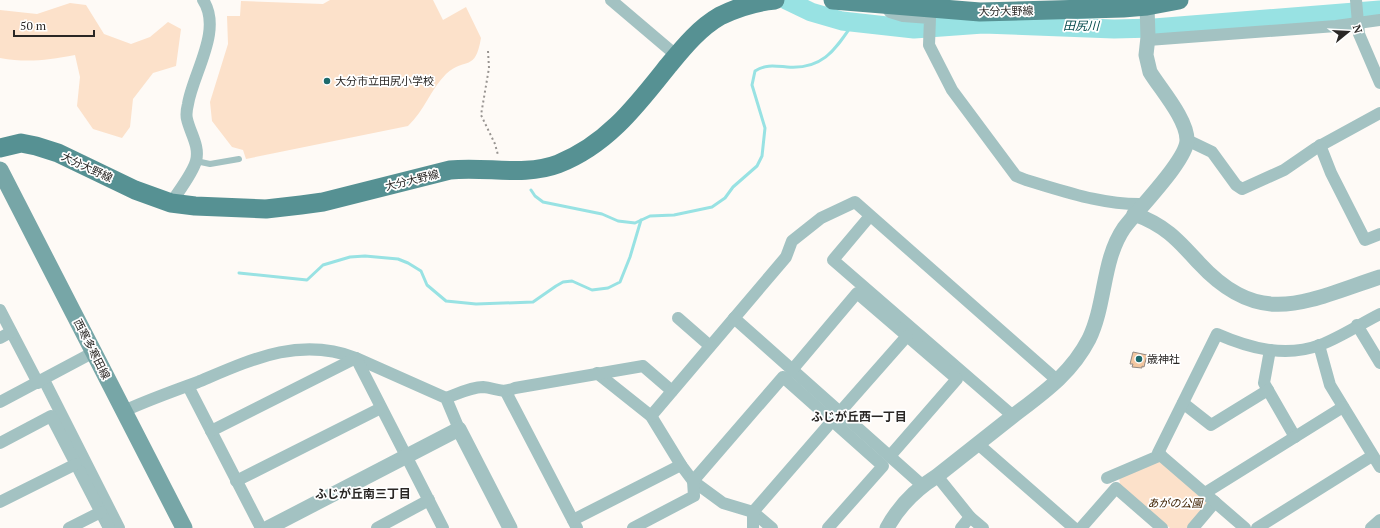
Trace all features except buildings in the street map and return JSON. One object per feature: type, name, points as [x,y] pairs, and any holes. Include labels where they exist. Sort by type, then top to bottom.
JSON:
[{"type":"main road","name":"大分大野線","points":[[833,0],[886,5],[979,6],[1147,12],[1179,0]]},
{"type":"main road","name":"大分大野線","points":[[0,148],[21,143],[58,153],[135,190],[171,203],[250,209],[280,208],[323,202],[450,170],[466,168],[526,171],[549,167],[574,156],[614,130],[629,115],[699,31],[719,17],[757,2]]},
{"type":"main road","name":"西寒多寒田線","points":[[0,170],[184,528]]},
{"type":"street","points":[[171,203],[196,161],[196,148],[187,118],[188,102],[202,62],[208,37],[209,21],[203,0]]},
{"type":"street","points":[[611,0],[677,56]]},
{"type":"street","points":[[1356,1],[1359,34],[1380,83]]},
{"type":"street","points":[[886,5],[890,12],[903,16],[930,18],[929,42],[952,90],[1016,176],[1092,199],[1138,209],[1165,229],[1214,280],[1229,290],[1259,303],[1292,305],[1307,302],[1380,277]]},
{"type":"street","points":[[887,528],[903,504],[922,485],[937,476],[1058,381],[1080,355],[1089,338],[1098,315],[1115,244],[1138,209],[1182,156],[1186,149],[1186,131],[1179,116],[1148,68],[1146,51],[1148,38],[1147,12]]},
{"type":"street","points":[[1148,38],[1358,24],[1380,20]]},
{"type":"street","points":[[1187,140],[1212,152],[1236,185],[1242,188],[1290,167],[1320,145],[1380,113]]},
{"type":"street","points":[[1320,145],[1331,173],[1365,240],[1380,234]]},
{"type":"street","points":[[651,416],[786,257],[792,241],[821,218],[855,202],[1058,381]]},
{"type":"street","points":[[870,216],[833,260],[1013,416]]},
{"type":"street","points":[[792,370],[857,294],[957,379],[890,456]]},
{"type":"street","points":[[0,310],[11,332],[41,381],[119,528]]},
{"type":"street","points":[[1246,528],[1158,452],[1217,334],[1242,345],[1286,352],[1319,345],[1380,314]]},
{"type":"street","points":[[678,318],[710,346]]},
{"type":"street","points":[[734,318],[792,370],[883,466],[828,528]]},
{"type":"street","points":[[1356,325],[1380,363]]},
{"type":"street","points":[[0,338],[11,332]]},
{"type":"street","points":[[753,528],[753,512],[907,336]]},
{"type":"street","points":[[1319,345],[1330,385],[1342,407],[1380,467]]},
{"type":"street","points":[[124,411],[188,386],[243,362],[263,356],[294,350],[321,349],[343,353],[446,398],[459,429],[510,528]]},
{"type":"street","points":[[1270,350],[1264,384],[1295,437]]},
{"type":"street","points":[[0,402],[94,352]]},
{"type":"street","points":[[356,358],[443,528]]},
{"type":"street","points":[[211,431],[356,358]]},
{"type":"street","points":[[446,398],[468,390],[483,387],[506,392],[515,388],[643,366],[672,391]]},
{"type":"street","points":[[597,373],[651,416],[693,482],[723,503],[753,512],[772,528]]},
{"type":"street","points":[[633,528],[694,496],[693,482],[783,377],[890,456],[922,485]]},
{"type":"street","points":[[188,386],[261,528]]},
{"type":"street","points":[[1183,403],[1211,425],[1268,390]]},
{"type":"street","points":[[506,392],[575,524],[681,465]]},
{"type":"street","points":[[1205,493],[1342,407]]},
{"type":"street","points":[[236,480],[381,408]]},
{"type":"street","points":[[0,443],[51,416],[109,528]]},
{"type":"street","points":[[268,528],[459,429]]},
{"type":"street","points":[[978,444],[1074,528]]},
{"type":"street","points":[[1107,478],[1161,455]]},
{"type":"street","points":[[1257,528],[1372,456]]},
{"type":"street","points":[[0,502],[76,464]]},
{"type":"street","points":[[937,476],[970,517],[982,528]]},
{"type":"street","points":[[1081,528],[1116,488],[1162,528]]},
{"type":"street","points":[[377,528],[429,500]]},
{"type":"street","points":[[1193,528],[1215,502]]},
{"type":"street","points":[[69,528],[101,512]]},
{"type":"street","points":[[961,528],[970,517]]},
{"type":"street","points":[[1371,528],[1380,520]]},
{"type":"lane","points":[[196,161],[210,164],[239,159]]},
{"type":"path","points":[[488,51],[488,68],[481,115],[495,144],[499,162]]},
{"type":"green space","name":"大分市立田尻小学校","points":[[330,0],[433,0],[443,20],[466,7],[481,38],[479,49],[473,60],[453,69],[446,74],[436,86],[419,114],[408,126],[246,159],[243,150],[232,147],[212,121],[210,102],[228,44],[227,16],[240,16],[241,1],[323,4]]},
{"type":"green space","points":[[70,3],[86,5],[104,34],[131,44],[150,37],[168,22],[181,29],[176,66],[153,73],[133,99],[130,127],[122,138],[93,129],[77,106],[80,77],[75,55],[38,60],[0,58],[0,10],[37,14]]},
{"type":"green space","name":"あがの公園","points":[[1159,460],[1210,504],[1189,528],[1170,528],[1120,485],[1119,477]]},
{"type":"waterway","name":"田尻川","points":[[786,0],[811,12],[842,21],[914,29],[983,24],[1114,29],[1154,28],[1380,10]]},
{"type":"waterway","points":[[531,190],[535,196],[543,202],[602,214],[618,221],[635,223],[650,216],[674,215],[712,207],[725,198],[733,187],[757,166],[762,156],[765,128],[752,85],[755,71],[763,67],[771,66],[800,67],[811,65],[820,61],[835,48],[854,22]]},
{"type":"waterway","points":[[239,273],[307,280],[323,265],[350,257],[365,256],[398,259],[421,271],[427,285],[446,301],[476,304],[533,302],[563,282],[572,281],[592,290],[608,288],[620,282],[630,257],[641,220]]},
{"type":"place","name":"大分市立田尻小学校","points":[[327,81]]},
{"type":"place","name":"歳神社","points":[[1139,359]]},
{"type":"district","name":"ふじが丘西一丁目","points":[[859,417]]},
{"type":"district","name":"ふじが丘南三丁目","points":[[363,494]]}]
